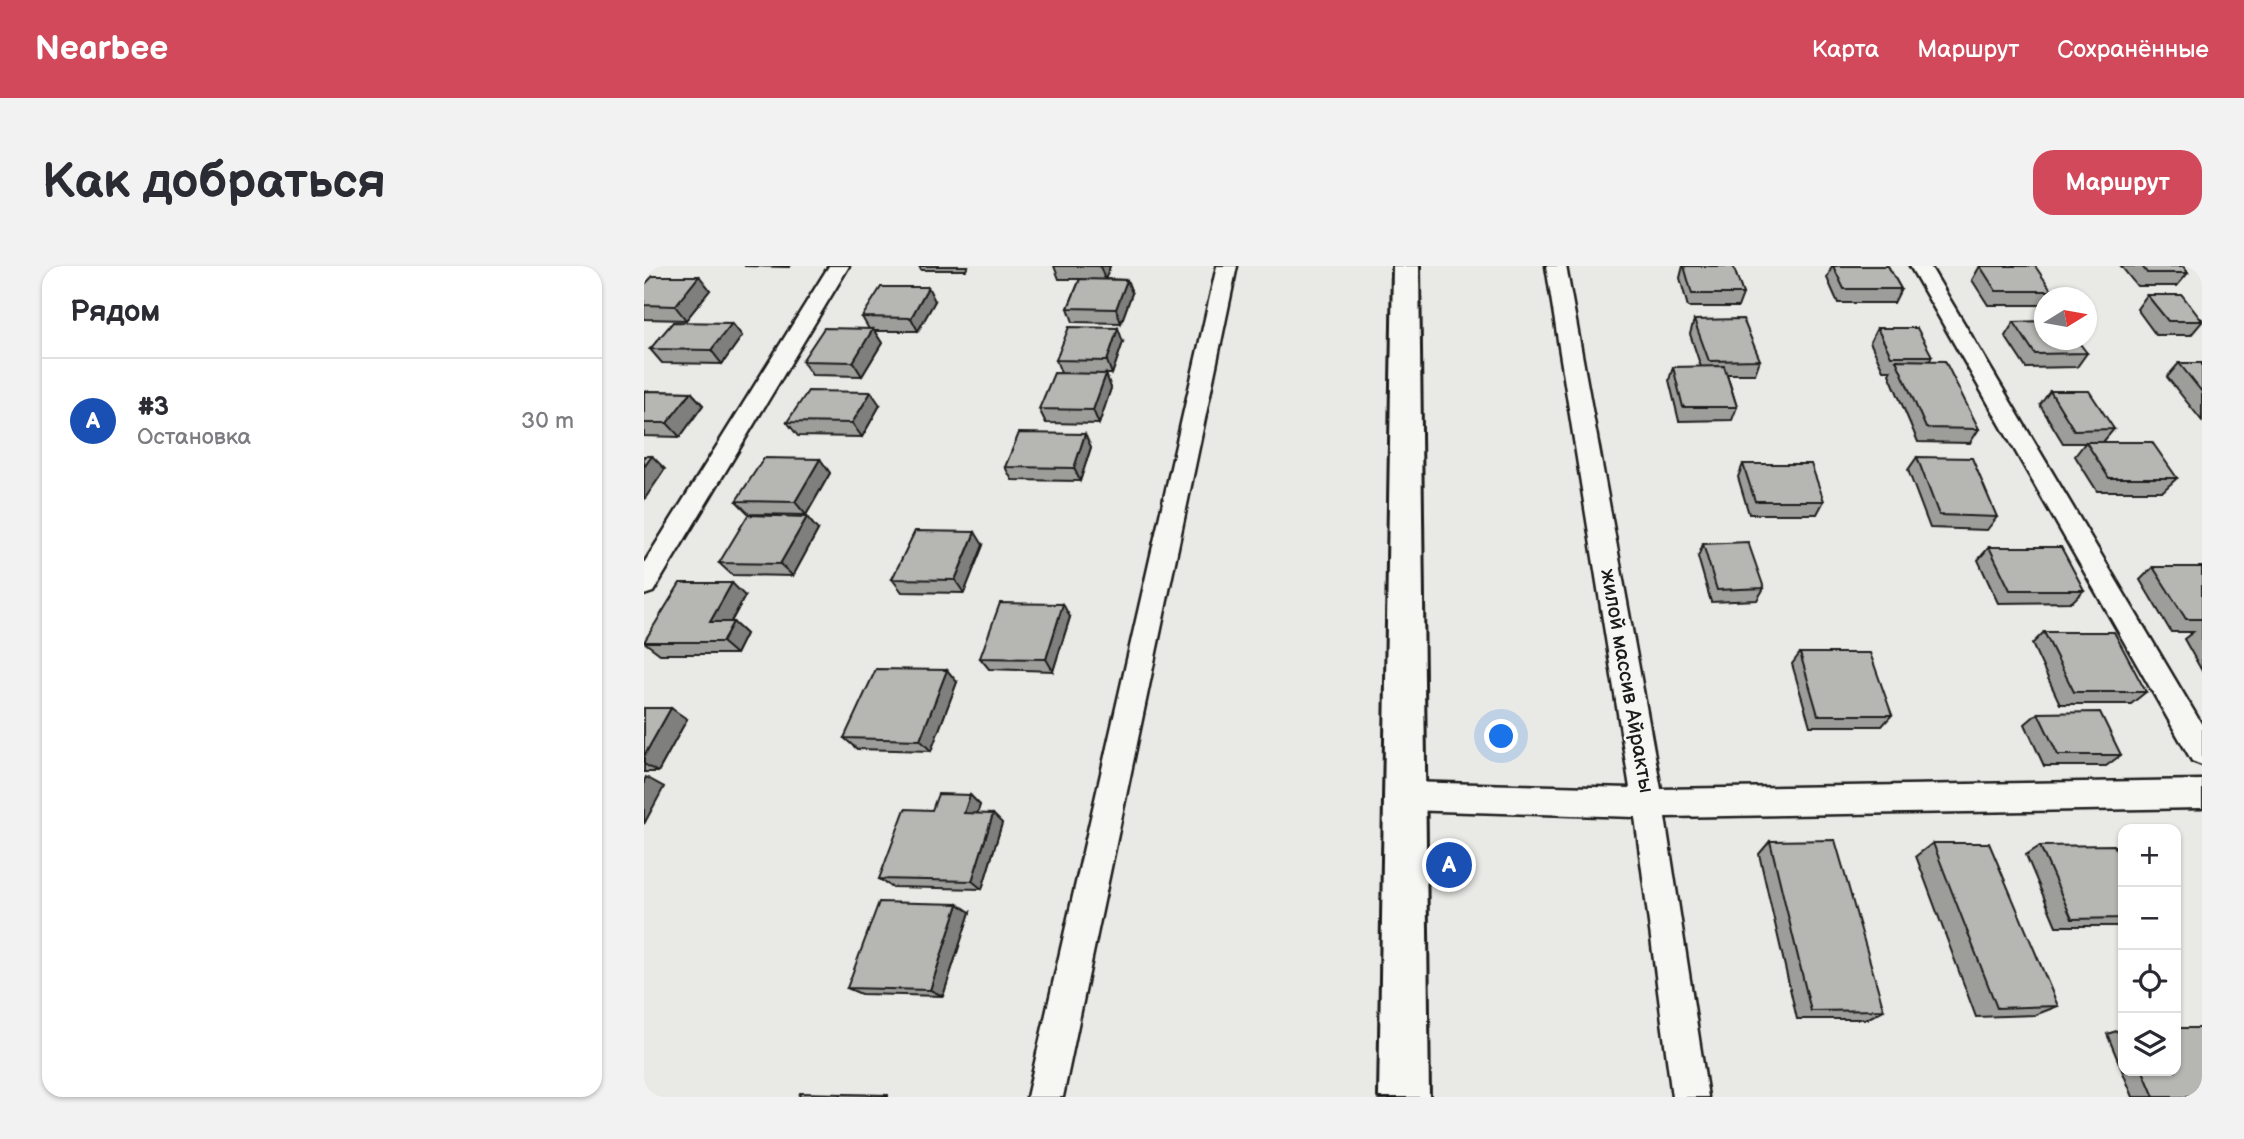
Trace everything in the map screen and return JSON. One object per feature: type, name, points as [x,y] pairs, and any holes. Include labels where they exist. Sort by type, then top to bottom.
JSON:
[{"type":"main road","points":[[1404,1097],[1406,266]]},
{"type":"street","points":[[644,585],[839,266]]},
{"type":"street","points":[[1045,1097],[1227,266]]},
{"type":"street","name":"жилой массив Айракты","points":[[1556,266],[1648,803],[1690,1097]]},
{"type":"street","points":[[1920,266],[2202,752]]},
{"type":"street","points":[[1406,796],[1648,803],[2202,794]]},
{"type":"building","points":[[1684,266],[1733,266],[1743,294],[1692,294]]},
{"type":"building","points":[[1833,266],[1888,266],[1901,289],[1844,289]]},
{"type":"building","points":[[1980,266],[2035,266],[2049,287],[2034,287],[2034,291],[1996,291]]},
{"type":"building","points":[[2142,266],[2183,266],[2188,273],[2147,273]]},
{"type":"building","points":[[653,276],[699,276],[675,306],[644,305],[644,285]]},
{"type":"building","points":[[1080,279],[1127,280],[1116,309],[1068,308]]},
{"type":"building","points":[[881,287],[928,287],[911,318],[862,317]]},
{"type":"building","points":[[2147,295],[2182,295],[2202,321],[2168,321]]},
{"type":"building","points":[[1743,319],[1760,360],[1709,361],[1694,320]]},
{"type":"building","points":[[2034,321],[2034,350],[2085,350],[2087,353],[2035,354],[2014,322]]},
{"type":"building","points":[[673,322],[732,323],[711,350],[650,349]]},
{"type":"building","points":[[1069,327],[1118,328],[1107,361],[1056,360]]},
{"type":"building","points":[[824,328],[873,329],[853,362],[802,361]]},
{"type":"building","points":[[1877,328],[1917,328],[1932,356],[1891,356]]},
{"type":"building","points":[[1896,360],[1945,361],[1979,429],[1926,428]]},
{"type":"building","points":[[2179,363],[2202,363],[2202,392]]},
{"type":"building","points":[[1724,366],[1737,407],[1683,407],[1673,367]]},
{"type":"building","points":[[1054,373],[1106,374],[1093,410],[1039,409]]},
{"type":"building","points":[[644,391],[691,392],[667,423],[644,423]]},
{"type":"building","points":[[808,391],[871,392],[852,423],[787,422]]},
{"type":"building","points":[[2050,391],[2089,391],[2114,429],[2074,430]]},
{"type":"building","points":[[1019,433],[1085,434],[1074,468],[1005,467]]},
{"type":"building","points":[[2086,442],[2152,442],[2177,478],[2109,478]]},
{"type":"building","points":[[644,456],[652,456],[644,467]]},
{"type":"building","points":[[1917,457],[1972,458],[1997,517],[1939,515]]},
{"type":"building","points":[[764,458],[820,459],[795,502],[736,501]]},
{"type":"building","points":[[1743,464],[1811,464],[1824,501],[1755,501]]},
{"type":"building","points":[[748,515],[807,517],[780,564],[719,563]]},
{"type":"building","points":[[915,531],[975,532],[955,580],[892,579]]},
{"type":"building","points":[[1748,542],[1764,588],[1717,590],[1703,544]]},
{"type":"building","points":[[1989,547],[2061,547],[2084,590],[2010,590]]},
{"type":"building","points":[[2153,567],[2202,567],[2202,619],[2186,619]]},
{"type":"building","points":[[680,583],[732,583],[710,622],[733,622],[722,642],[644,642]]},
{"type":"building","points":[[1000,603],[1063,604],[1046,659],[980,658]]},
{"type":"building","points":[[2044,632],[2114,632],[2146,692],[2074,692]]},
{"type":"building","points":[[1800,653],[1870,653],[1892,715],[1818,715]]},
{"type":"building","points":[[876,669],[947,670],[920,740],[844,738]]},
{"type":"building","points":[[644,708],[671,708],[644,756]]},
{"type":"building","points":[[2100,712],[2121,755],[2058,755],[2038,713]]},
{"type":"building","points":[[938,794],[970,795],[964,813],[993,814],[972,881],[879,879],[905,809],[932,810]]},
{"type":"building","points":[[1835,840],[1884,1010],[1811,1011],[1770,841]]},
{"type":"building","points":[[1933,843],[1989,843],[2058,1006],[1997,1008]]},
{"type":"building","points":[[2114,845],[2118,853],[2118,918],[2072,919],[2040,846]]},
{"type":"building","points":[[879,902],[958,904],[930,990],[847,988]]},
{"type":"building","points":[[2181,1028],[2202,1028],[2202,1097],[2154,1097],[2145,1076],[2181,1076]]},
{"type":"building","points":[[800,1093],[888,1095],[888,1097],[799,1097]]},
{"type":"place","name":"#3","points":[[1449,865]]}]
